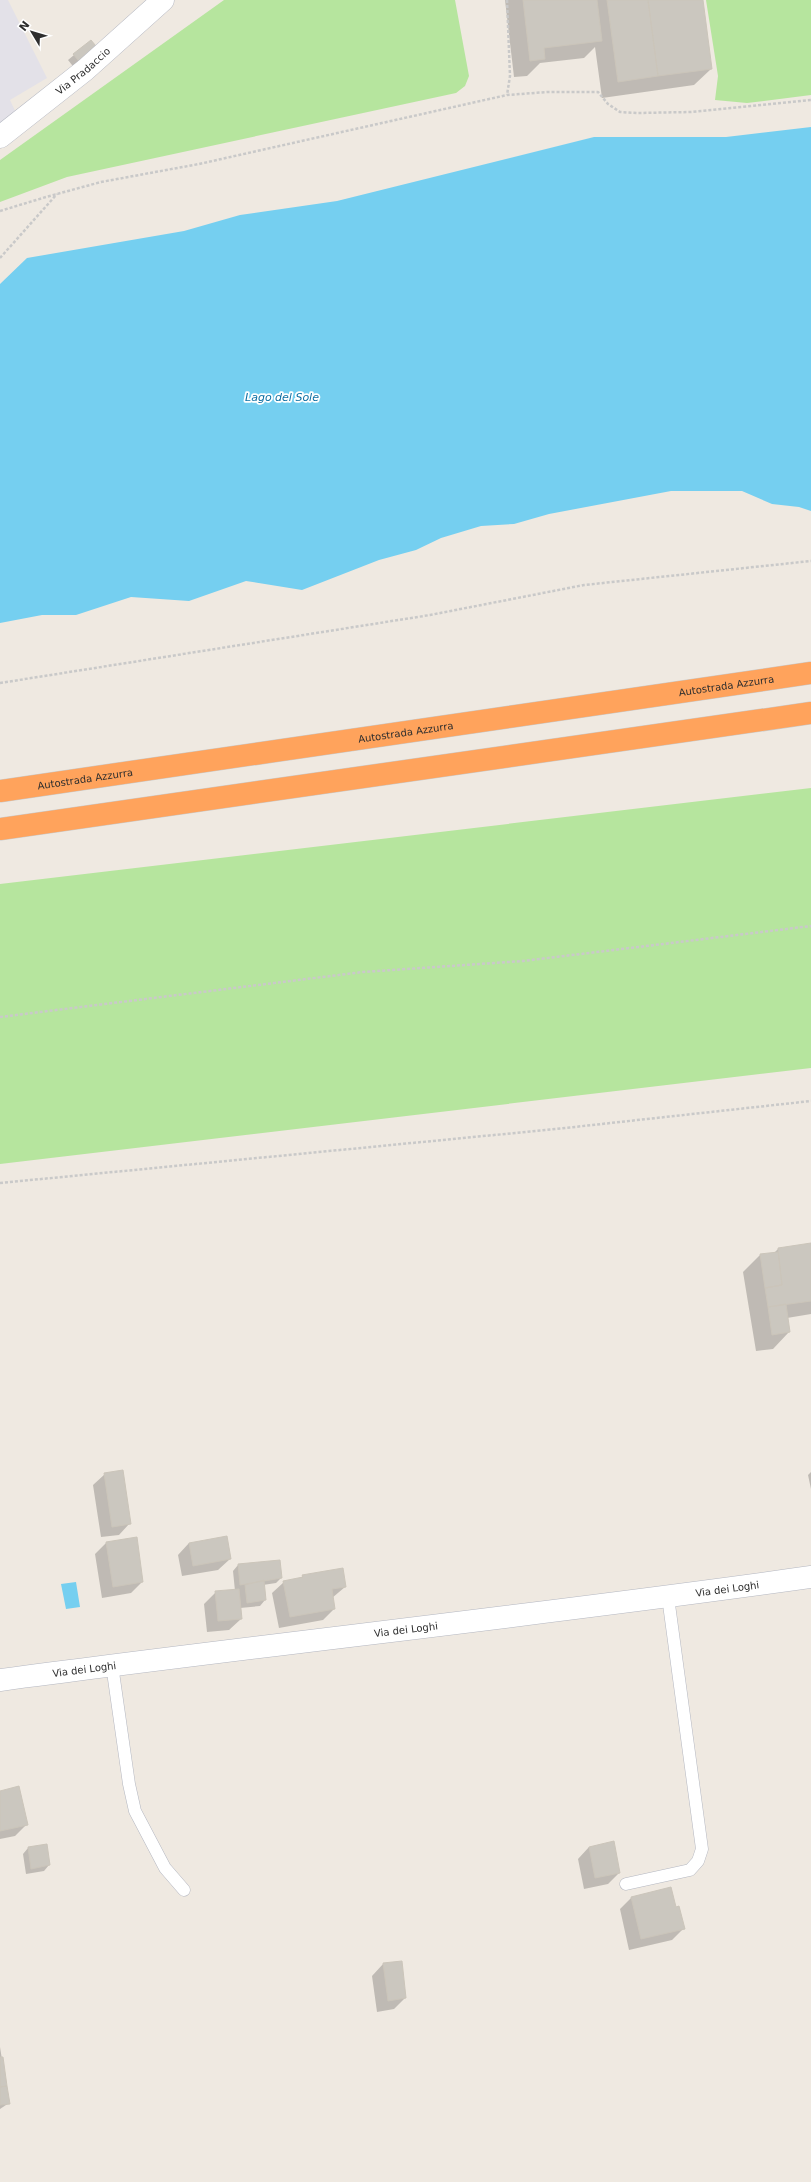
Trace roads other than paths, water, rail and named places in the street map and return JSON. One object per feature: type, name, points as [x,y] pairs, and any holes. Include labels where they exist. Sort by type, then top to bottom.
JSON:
[{"type":"highway","name":"Autostrada Azzurra","points":[[0,791],[811,673]]},
{"type":"highway","points":[[0,830],[811,713]]},
{"type":"street","name":"Via Pradaccio","points":[[0,137],[86,70],[163,0]]},
{"type":"street","name":"Via dei Loghi","points":[[0,1680],[307,1640],[668,1597],[811,1577]]},
{"type":"lane","points":[[626,1884],[690,1870],[698,1861],[702,1849],[668,1597]]},
{"type":"lane","points":[[112,1665],[129,1784],[135,1811],[165,1868],[184,1890]]},
{"type":"water","name":"Lago del Sole","points":[[811,127],[811,511],[799,507],[772,504],[742,491],[671,491],[549,514],[514,524],[481,526],[441,538],[416,550],[379,560],[302,590],[246,581],[189,601],[131,597],[76,615],[42,615],[0,623],[0,284],[27,258],[184,231],[240,215],[337,201],[594,137],[726,137]]},
{"type":"water","points":[[76,1582],[80,1607],[66,1609],[61,1584]]}]
